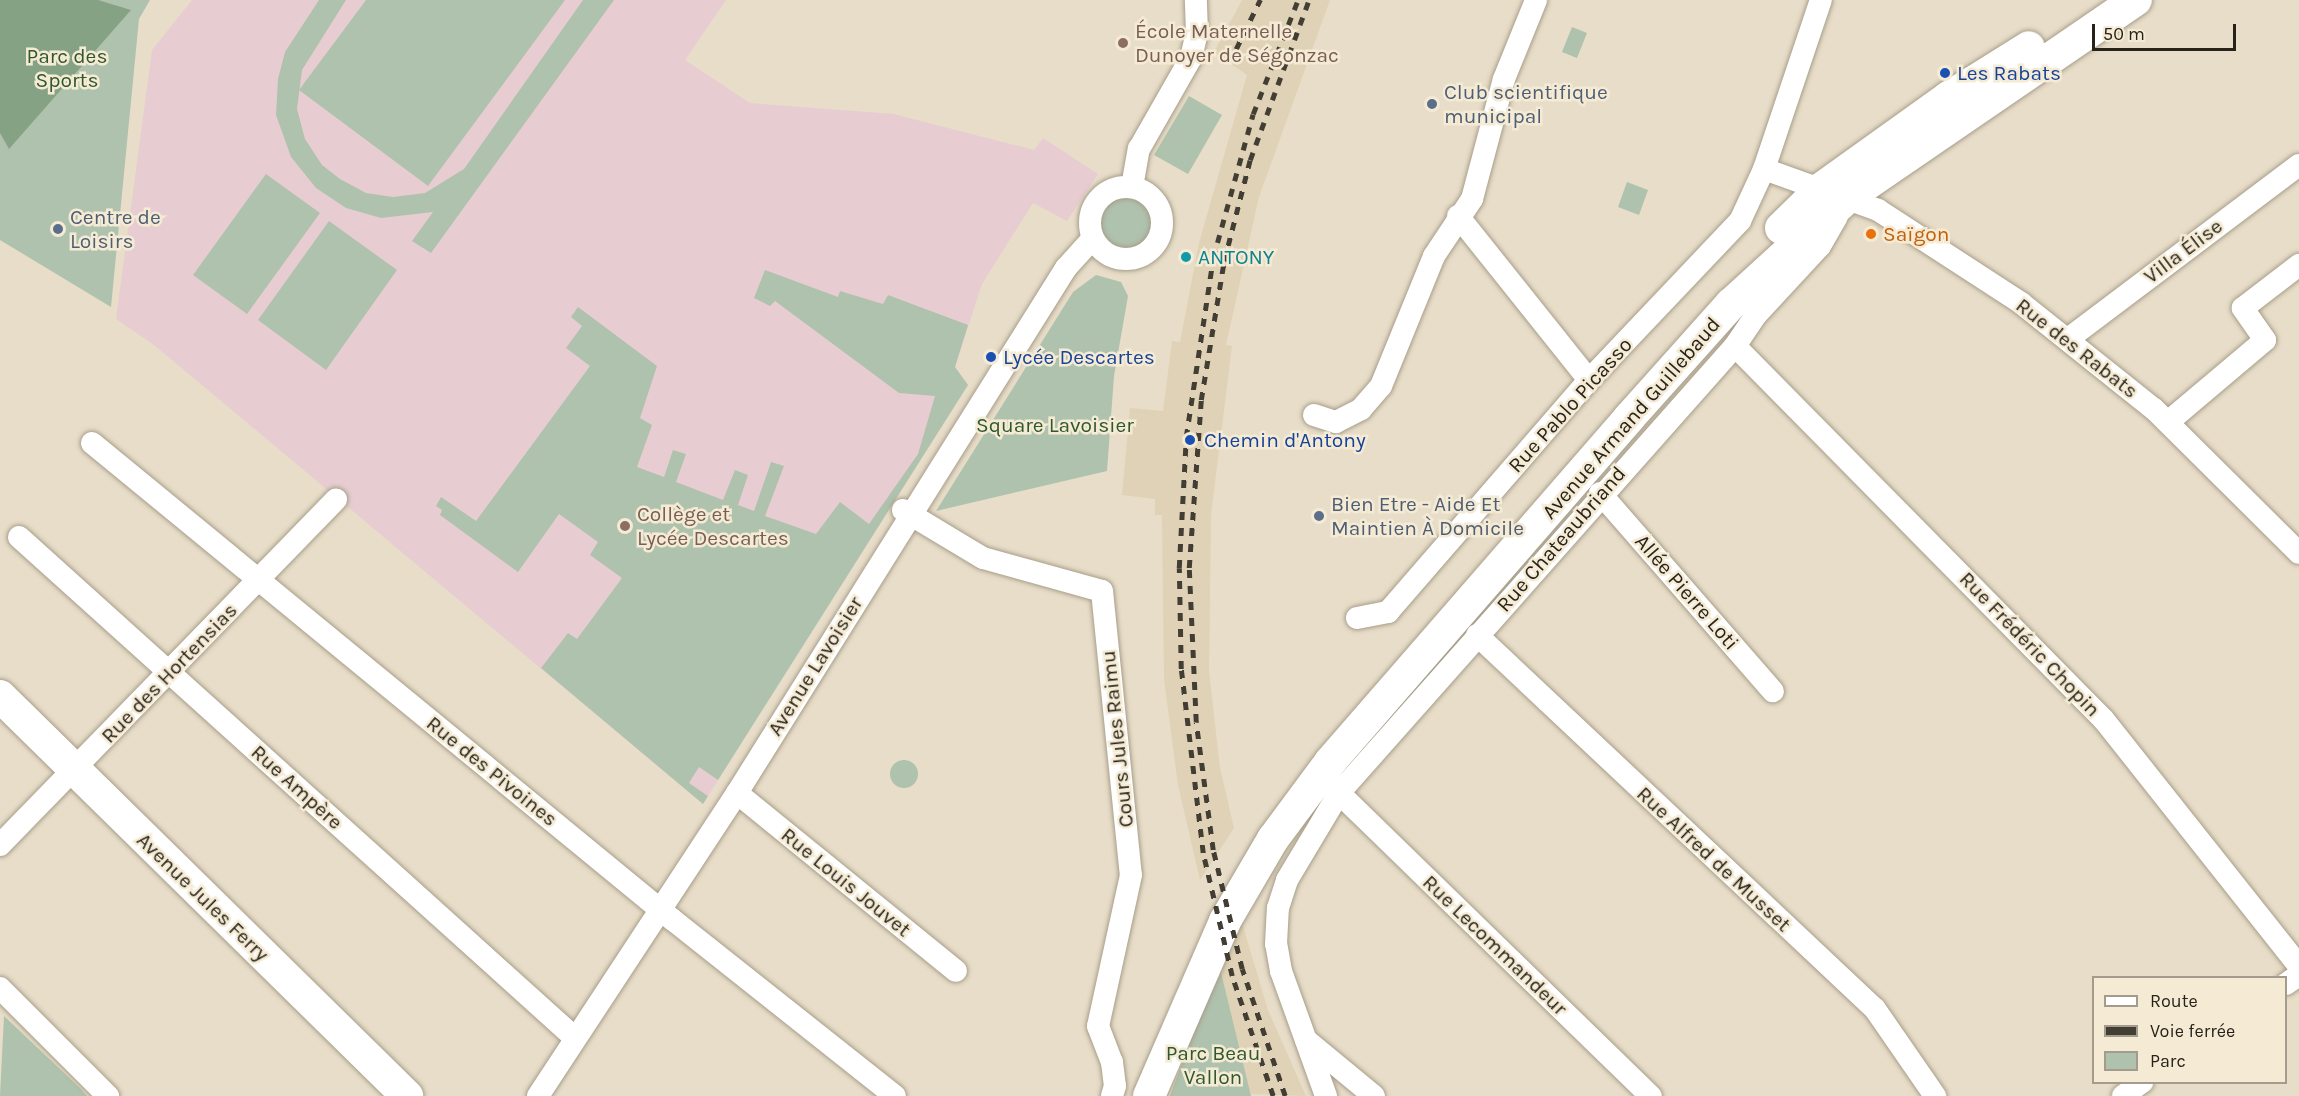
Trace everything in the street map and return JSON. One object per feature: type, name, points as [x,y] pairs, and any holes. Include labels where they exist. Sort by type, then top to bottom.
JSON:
[{"type":"street","points":[[1132,187],[1139,149],[1191,58],[1197,33],[1196,0]]},
{"type":"street","points":[[1314,415],[1336,422],[1372,398],[1434,256],[1458,216],[1472,199],[1504,80],[1536,0]]},
{"type":"street","name":"Rue Pablo Picasso","points":[[1357,618],[1388,612],[1589,380],[1740,221],[1764,169],[1821,0]]},
{"type":"street","name":"Avenue Armand Guillebaud","points":[[1144,1092],[1217,905],[1260,832],[1320,753],[1745,263],[1949,97],[2099,0]]},
{"type":"street","name":"Avenue Armand Guillebaud","points":[[1144,1092],[1225,921],[1273,839],[1331,761],[1731,304],[1835,192],[2136,0]]},
{"type":"street","name":"Villa Élise","points":[[2068,339],[2299,165]]},
{"type":"street","name":"Rue des Rabats","points":[[1764,169],[1835,192],[1878,210],[1994,284],[2068,339],[2168,422],[2299,553]]},
{"type":"street","points":[[1120,187],[1132,187],[1158,204],[1162,225],[1155,244],[1139,257],[1119,258],[1101,249],[1093,237],[1090,221],[1099,198],[1120,187]]},
{"type":"street","name":"Rue Chateaubriand","points":[[1306,1040],[1276,944],[1284,889],[1339,793],[1600,494],[1735,346],[1756,315],[1820,246],[1835,192]]},
{"type":"street","points":[[1458,216],[1589,380]]},
{"type":"street","name":"Avenue Lavoisier","points":[[538,1096],[737,793],[905,512],[1066,268],[1093,237]]},
{"type":"street","points":[[2168,422],[2265,340],[2243,308],[2299,265]]},
{"type":"street","points":[[1638,408],[1756,315]]},
{"type":"street","name":"Rue Frédéric Chopin","points":[[1735,346],[2104,720],[2299,966]]},
{"type":"street","name":"Rue des Pivoines","points":[[92,443],[661,910],[895,1096]]},
{"type":"street","name":"Allée Pierre Loti","points":[[1600,494],[1773,691]]},
{"type":"street","name":"Rue des Hortensias","points":[[0,845],[75,771],[336,499]]},
{"type":"street","name":"Cours Jules Raimu","points":[[905,512],[983,558],[1102,591],[1131,875],[1098,1026],[1112,1062],[1112,1096]]},
{"type":"street","name":"Rue Ampère","points":[[19,537],[575,1038]]},
{"type":"street","name":"Rue Alfred de Musset","points":[[1478,634],[1875,1009],[1935,1096]]},
{"type":"street","name":"Avenue Jules Ferry","points":[[0,696],[406,1096]]},
{"type":"street","name":"Rue Louis Jouvet","points":[[737,793],[956,971]]},
{"type":"street","name":"Rue Lecommandeur","points":[[1339,793],[1651,1096]]},
{"type":"street","points":[[0,988],[108,1096]]},
{"type":"street","points":[[1306,1040],[1326,1096]]},
{"type":"street","points":[[1306,1040],[1374,1096]]},
{"type":"shaded area","name":"Collège et Lycée Descartes","points":[[192,0],[726,0],[685,60],[750,103],[894,114],[1034,150],[1043,138],[1098,174],[1067,221],[1033,203],[982,284],[955,367],[968,385],[703,804],[154,345],[116,319],[152,50]]},
{"type":"shaded area","points":[[1242,0],[1330,0],[1259,197],[1226,345],[1232,346],[1211,515],[1209,671],[1220,768],[1234,828],[1200,880],[1178,785],[1164,679],[1162,515],[1155,515],[1155,499],[1122,495],[1130,408],[1163,411],[1172,341],[1180,342],[1199,243],[1247,75],[1214,52]]},
{"type":"shaded area","points":[[1242,923],[1268,1010],[1306,1096],[1249,1094],[1219,964]]},
{"type":"green space","name":"Parc des Sports","points":[[0,0],[150,0],[139,19],[111,307],[0,240]]},
{"type":"green space","points":[[0,0],[98,0],[131,10],[9,149],[0,133]]},
{"type":"green space","points":[[319,0],[346,0],[302,70],[297,109],[305,139],[322,165],[340,179],[366,193],[393,197],[425,193],[464,169],[583,0],[614,0],[431,253],[412,241],[433,212],[381,218],[346,208],[316,188],[291,157],[276,115],[278,79],[285,52]]},
{"type":"green space","points":[[366,0],[565,0],[428,186],[299,90]]},
{"type":"green space","points":[[1572,27],[1587,33],[1577,58],[1562,52]]},
{"type":"green space","points":[[1189,96],[1222,115],[1188,174],[1154,155]]},
{"type":"green space","points":[[266,174],[320,213],[247,314],[193,275]]},
{"type":"green space","points":[[1627,182],[1648,190],[1639,215],[1618,207]]},
{"type":"green space","points":[[1126,197],[1136,199],[1144,205],[1150,213],[1152,223],[1150,233],[1144,241],[1136,247],[1126,249],[1116,247],[1108,241],[1102,233],[1100,223],[1102,213],[1108,205],[1116,199]]},
{"type":"green space","points":[[329,221],[397,270],[326,370],[258,320]]},
{"type":"green space","points":[[765,270],[838,297],[840,291],[883,304],[888,295],[968,325],[955,367],[968,385],[718,780],[699,767],[689,783],[708,796],[703,804],[541,668],[568,633],[577,639],[622,578],[590,555],[598,542],[559,514],[518,572],[440,515],[442,510],[436,506],[441,497],[476,521],[590,366],[566,348],[582,326],[571,317],[578,307],[657,366],[640,418],[652,425],[637,467],[664,477],[673,450],[686,454],[676,482],[723,500],[735,470],[748,475],[738,505],[754,511],[771,462],[784,466],[765,516],[816,534],[840,502],[869,524],[918,454],[935,396],[899,393],[775,301],[770,306],[754,298]]},
{"type":"green space","name":"Square Lavoisier","points":[[1096,275],[1121,282],[1128,296],[1114,376],[1107,471],[936,511],[1073,292]]},
{"type":"green space","points":[[904,760],[914,764],[918,774],[914,784],[904,788],[894,784],[890,774],[894,764]]},
{"type":"green space","name":"Parc Beau Vallon","points":[[1219,964],[1251,1096],[1170,1096]]},
{"type":"green space","points":[[4,1016],[81,1089],[87,1096],[0,1096]]},
{"type":"railway","points":[[1236,49],[1260,0]]},
{"type":"railway","points":[[1273,1096],[1232,976],[1203,853],[1181,669],[1179,568],[1186,437],[1213,258],[1253,114],[1298,0]]},
{"type":"railway","points":[[1285,1096],[1242,969],[1213,850],[1196,722],[1189,568],[1201,400],[1224,261],[1250,160],[1309,0]]},
{"type":"place","name":"École Maternelle Dunoyer de Ségonzac","points":[[1123,43]]},
{"type":"place","name":"Les Rabats","points":[[1945,73]]},
{"type":"place","name":"Club scientifique municipal","points":[[1432,104]]},
{"type":"place","name":"Centre de Loisirs","points":[[58,229]]},
{"type":"place","name":"Saïgon","points":[[1871,234]]},
{"type":"place","name":"ANTONY","points":[[1186,257]]},
{"type":"place","name":"Lycée Descartes","points":[[991,357]]},
{"type":"place","name":"Chemin d'Antony","points":[[1190,440]]},
{"type":"place","name":"Bien Etre - Aide Et Maintien À Domicile","points":[[1319,516]]},
{"type":"place","name":"Collège et Lycée Descartes","points":[[625,526]]}]
